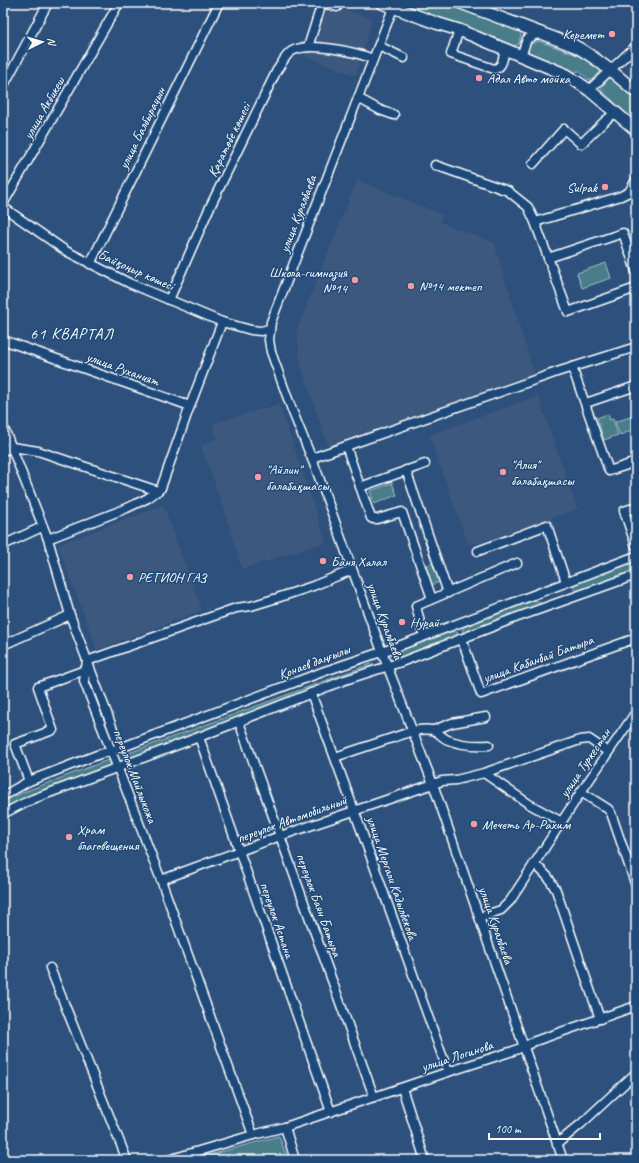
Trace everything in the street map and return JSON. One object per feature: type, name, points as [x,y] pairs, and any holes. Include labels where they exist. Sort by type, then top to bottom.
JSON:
[{"type":"main road","points":[[382,3],[394,5],[436,23],[459,30],[567,75],[589,90],[636,130]]},
{"type":"main road","points":[[461,3],[575,46],[611,70],[636,92]]},
{"type":"street","points":[[3,87],[48,3]]},
{"type":"street","name":"улица Акбикеш","points":[[3,205],[119,3]]},
{"type":"street","name":"улица Балбырауын","points":[[90,264],[219,3]]},
{"type":"street","points":[[338,3],[337,7],[322,3],[308,47],[340,49],[373,59]]},
{"type":"street","name":"улица Куралбаева","points":[[394,5],[271,322],[269,329],[269,340],[292,410],[312,458],[387,666],[433,784],[563,1160]]},
{"type":"street","points":[[459,30],[452,54],[497,69],[501,63],[505,49]]},
{"type":"street","points":[[521,56],[527,38],[543,34]]},
{"type":"street","points":[[379,46],[404,58]]},
{"type":"street","points":[[589,90],[636,46]]},
{"type":"street","name":"Қаратөбе көшесі","points":[[169,300],[209,210],[277,70],[292,51],[308,47]]},
{"type":"street","points":[[358,98],[394,116]]},
{"type":"street","points":[[533,164],[564,130],[580,144],[616,112]]},
{"type":"street","points":[[435,165],[508,191],[528,207],[535,222],[568,312],[636,288]]},
{"type":"street","points":[[535,222],[621,196],[629,192],[636,180]]},
{"type":"street","name":"Байқоңыр көшесі","points":[[3,205],[66,251],[90,264],[222,322],[251,330],[261,331],[269,329]]},
{"type":"street","points":[[548,258],[623,233],[636,271]]},
{"type":"street","points":[[48,539],[127,508],[148,498],[161,488],[222,322]]},
{"type":"street","name":"улица Руханият","points":[[3,340],[190,406]]},
{"type":"street","points":[[312,458],[572,367],[636,347]]},
{"type":"street","points":[[572,367],[609,471],[636,462]]},
{"type":"street","points":[[586,403],[636,386]]},
{"type":"street","points":[[3,426],[48,539],[70,615],[97,683],[120,748]]},
{"type":"street","points":[[346,446],[371,518],[373,519],[402,512],[432,599]]},
{"type":"street","points":[[3,451],[12,447],[45,452],[158,491]]},
{"type":"street","points":[[360,487],[425,464]]},
{"type":"street","points":[[406,470],[448,592]]},
{"type":"street","points":[[636,508],[624,511],[636,546]]},
{"type":"street","points":[[478,551],[547,525],[566,582]]},
{"type":"street","points":[[3,545],[42,527]]},
{"type":"street","name":"Қонаев даңғылы","points":[[3,796],[29,781],[425,636],[636,556]]},
{"type":"street","points":[[425,636],[416,606],[517,563]]},
{"type":"street","points":[[87,661],[236,608],[251,606],[313,586],[352,570]]},
{"type":"street","name":"Қонаев даңғылы","points":[[3,814],[27,802],[239,722],[345,680],[636,575]]},
{"type":"street","points":[[3,645],[70,615]]},
{"type":"street","name":"улица Кабанбай Батыра","points":[[460,639],[466,648],[481,694],[636,638]]},
{"type":"street","name":"переулок Майлыкожа","points":[[87,661],[84,680],[161,880],[253,1135]]},
{"type":"street","points":[[29,781],[15,744],[53,730],[38,687],[85,670]]},
{"type":"street","name":"улица Мергали Кадылбекова","points":[[311,693],[448,1072]]},
{"type":"street","name":"улица Туркестан","points":[[480,917],[495,913],[505,907],[510,901],[581,792],[636,712]]},
{"type":"street","points":[[335,757],[413,731],[434,730],[452,723],[486,717]]},
{"type":"street","name":"переулок Баян Батыра","points":[[239,722],[374,1097]]},
{"type":"street","points":[[434,730],[446,739],[458,743],[474,746],[489,745]]},
{"type":"street","name":"переулок Астана","points":[[199,737],[331,1112]]},
{"type":"street","name":"переулок Автомобильный","points":[[161,880],[354,810],[442,781],[466,778],[484,773],[585,739],[590,739],[608,752]]},
{"type":"street","points":[[484,773],[529,804],[562,822]]},
{"type":"street","points":[[581,792],[608,809],[611,813],[636,886]]},
{"type":"street","points":[[534,863],[548,877],[556,890],[600,1019]]},
{"type":"street","points":[[50,968],[127,1160]]},
{"type":"street","name":"улица Логинова","points":[[168,1160],[285,1127],[331,1112],[524,1047],[535,1040],[636,1006]]},
{"type":"street","points":[[557,1144],[636,1073]]},
{"type":"street","points":[[402,1088],[425,1160]]},
{"type":"street","points":[[285,1127],[295,1160]]},
{"type":"shaded area","points":[[322,3],[372,19],[356,76],[305,56]]},
{"type":"shaded area","name":"№14 мектеп","points":[[357,180],[443,215],[440,222],[494,243],[535,377],[329,448],[300,363],[297,330]]},
{"type":"shaded area","name":"\"Алия\" балабақшасы","points":[[538,396],[577,509],[486,541],[468,544],[429,435]]},
{"type":"shaded area","name":"\"Айлин\" балабақшасы","points":[[279,404],[326,542],[242,569],[224,509],[201,445],[218,438],[212,424]]},
{"type":"shaded area","points":[[163,505],[202,610],[97,650],[58,545]]},
{"type":"green space","points":[[403,3],[447,3],[520,30],[521,35],[518,45],[512,46],[409,7]]},
{"type":"green space","points":[[539,41],[580,56],[603,72],[595,80],[589,80],[579,71],[573,72],[530,56],[526,52],[529,45]]},
{"type":"green space","points":[[610,77],[636,97],[636,122],[600,89]]},
{"type":"green space","points":[[606,263],[611,278],[582,288],[577,273]]},
{"type":"green space","points":[[608,414],[610,420],[613,419],[618,435],[604,440],[597,418]]},
{"type":"green space","points":[[636,415],[636,429],[620,435],[615,422]]},
{"type":"green space","points":[[392,483],[397,495],[374,504],[370,491]]},
{"type":"green space","points":[[636,559],[636,574],[577,593],[574,590],[575,583]]},
{"type":"green space","points":[[436,562],[443,581],[428,586],[422,567]]},
{"type":"green space","points":[[535,600],[540,602],[540,606],[464,634],[462,630],[464,627]]},
{"type":"green space","points":[[453,631],[457,632],[459,636],[397,660],[395,658],[394,654],[396,651]]},
{"type":"green space","points":[[373,663],[375,669],[128,760],[126,755],[129,753]]},
{"type":"green space","points":[[108,760],[112,761],[113,765],[3,813],[3,802],[21,793]]},
{"type":"green space","points":[[279,1136],[288,1160],[191,1160]]},
{"type":"place","name":"Керемет","points":[[612,34]]},
{"type":"place","name":"Адал Авто мойка","points":[[479,78]]},
{"type":"place","name":"Sulpak","points":[[605,187]]},
{"type":"place","name":"Школа-гимназия №14","points":[[355,280]]},
{"type":"place","name":"№14 мектеп","points":[[411,286]]},
{"type":"place","name":"\"Алия\" балабақшасы","points":[[503,472]]},
{"type":"place","name":"\"Айлин\" балабақшасы","points":[[258,477]]},
{"type":"place","name":"Баня Халал","points":[[323,561]]},
{"type":"place","name":"РЕГИОН ГАЗ","points":[[130,577]]},
{"type":"place","name":"Нурай","points":[[402,622]]},
{"type":"place","name":"Мечеть Ар-Рахим","points":[[474,824]]},
{"type":"place","name":"Храм благовещения","points":[[69,837]]},
{"type":"district","name":"61 КВАРТАЛ","points":[[72,334]]}]
